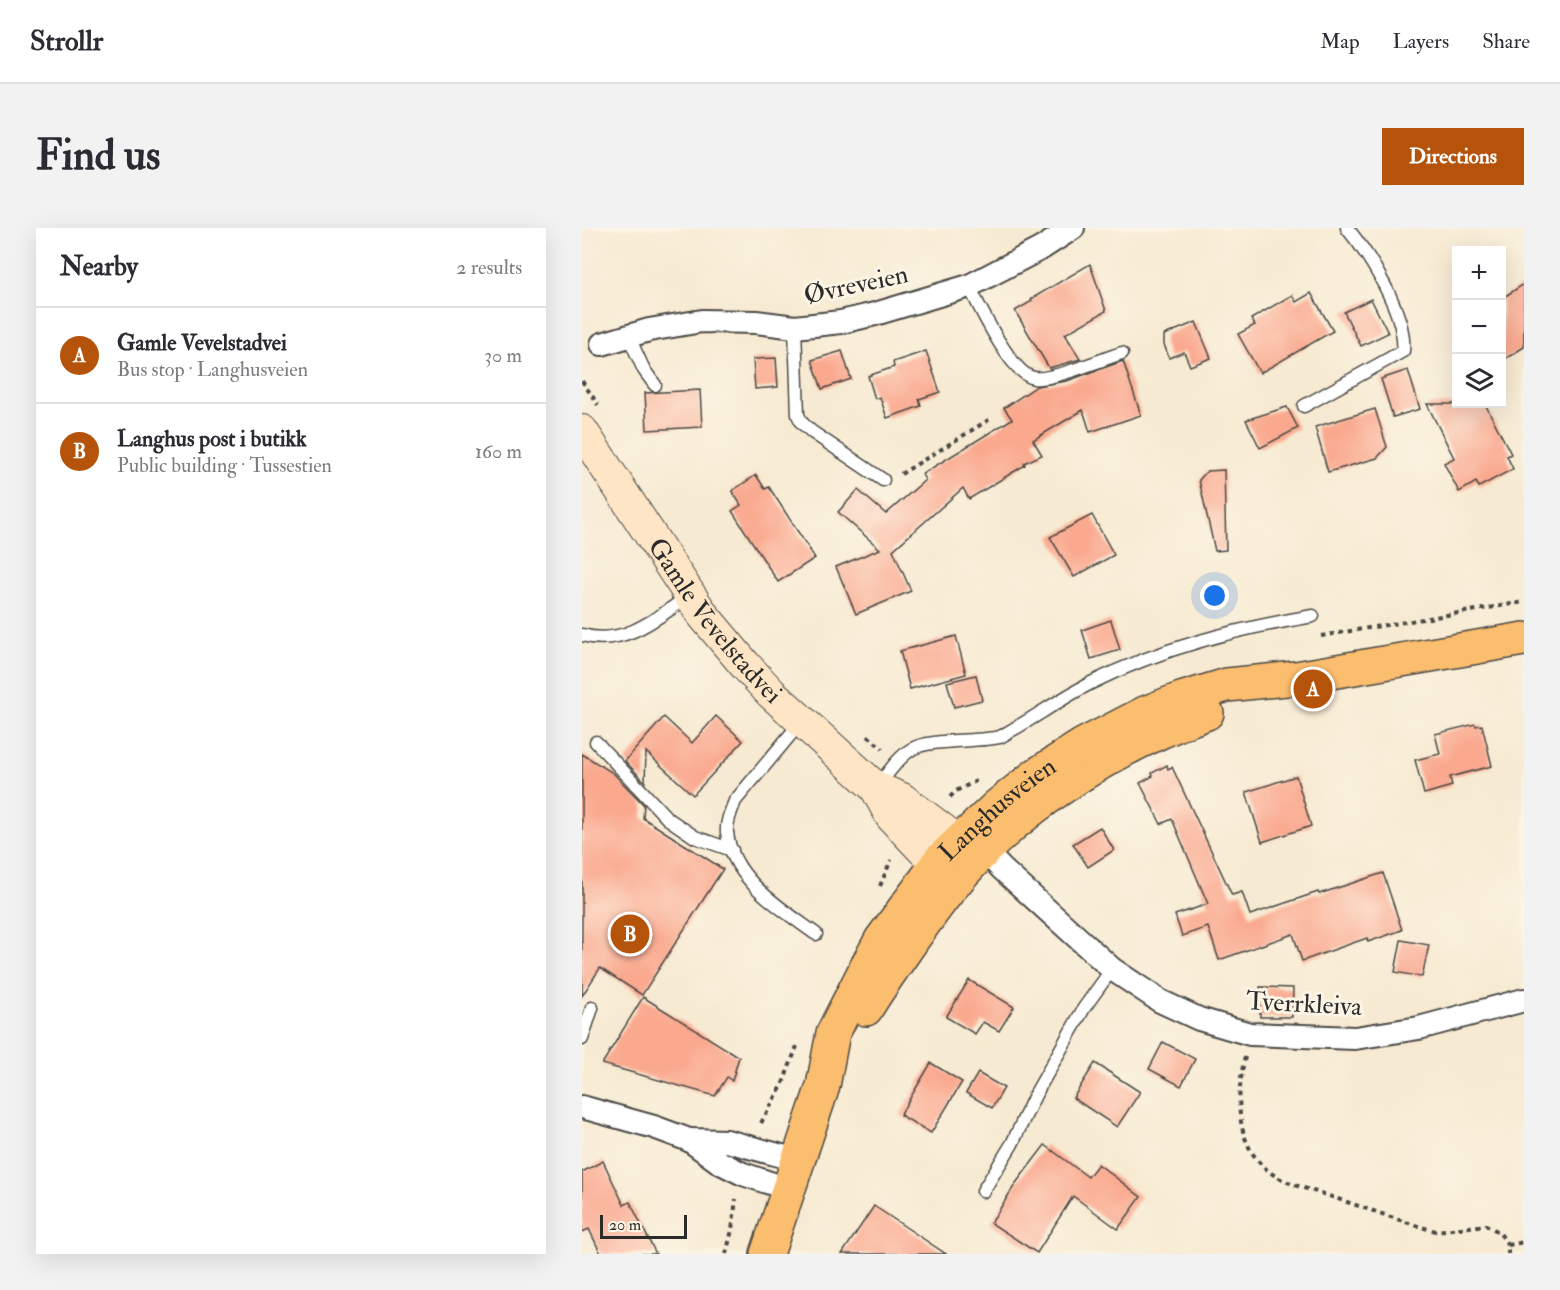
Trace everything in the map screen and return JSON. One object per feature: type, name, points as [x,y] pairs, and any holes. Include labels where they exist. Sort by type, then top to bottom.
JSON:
[{"type":"main road","name":"Langhusveien","points":[[767,1254],[823,1086],[853,1040],[878,988],[926,919],[962,852],[997,806],[1036,775],[1083,745],[1145,713],[1227,685],[1296,678],[1524,639]]},
{"type":"street","name":"Øvreveien","points":[[602,344],[670,325],[702,321],[756,322],[795,327],[852,319],[969,285],[1042,248],[1073,228]]},
{"type":"street","name":"Gamle Vevelstadvei","points":[[592,421],[689,596],[702,615],[745,665],[802,721],[876,788],[902,799],[951,836],[962,852]]},
{"type":"street","name":"Tverrkleiva","points":[[962,852],[1112,969],[1160,1001],[1198,1019],[1250,1034],[1355,1038],[1419,1028],[1524,1000]]},
{"type":"street","points":[[582,1107],[654,1127],[689,1140],[719,1162],[792,1175]]},
{"type":"street","points":[[689,1140],[727,1141],[792,1175]]},
{"type":"lane","points":[[1304,406],[1403,351],[1405,340],[1388,294],[1372,264],[1347,228]]},
{"type":"lane","points":[[969,285],[992,330],[1008,355],[1023,373],[1030,377],[1048,378],[1122,353]]},
{"type":"lane","points":[[795,327],[797,409],[802,423],[883,480]]},
{"type":"lane","points":[[628,336],[644,370],[655,385]]},
{"type":"lane","points":[[582,635],[601,639],[625,635],[658,617],[689,596]]},
{"type":"lane","points":[[876,788],[910,749],[917,746],[984,740],[1000,736],[1089,684],[1151,657],[1238,631],[1313,616]]},
{"type":"lane","points":[[802,721],[735,801],[729,815],[727,832],[737,864],[750,881],[816,934]]},
{"type":"lane","points":[[596,742],[667,818],[695,837],[732,850]]},
{"type":"lane","points":[[983,1191],[1012,1144],[1035,1095],[1084,1008],[1112,969]]},
{"type":"lane","points":[[582,1039],[592,1008]]},
{"type":"path","points":[[582,381],[592,421]]},
{"type":"path","points":[[883,480],[908,471],[990,419]]},
{"type":"path","points":[[864,733],[900,760]]},
{"type":"path","points":[[943,792],[950,797]]},
{"type":"path","points":[[1250,1034],[1239,1080],[1238,1114],[1245,1139],[1258,1162],[1283,1180],[1420,1227],[1436,1231],[1486,1225],[1499,1232],[1508,1245],[1508,1254]]},
{"type":"path","points":[[726,1254],[737,1193]]},
{"type":"path","points":[[1508,1245],[1524,1242]]},
{"type":"building","points":[[1090,264],[1106,311],[1065,334],[1080,359],[1049,368],[1015,311]]},
{"type":"building","points":[[1524,284],[1524,347],[1506,358],[1506,300],[1506,295]]},
{"type":"building","points":[[1311,293],[1333,331],[1260,373],[1238,334],[1255,325],[1251,319],[1292,295],[1296,302]]},
{"type":"building","points":[[1371,299],[1388,333],[1361,346],[1344,312]]},
{"type":"building","points":[[1196,322],[1211,358],[1190,366],[1184,352],[1169,358],[1164,344],[1164,335]]},
{"type":"building","points":[[842,351],[851,379],[822,389],[812,360]]},
{"type":"building","points":[[926,351],[940,392],[919,399],[921,406],[887,418],[880,397],[875,399],[868,376],[894,367],[893,362]]},
{"type":"building","points":[[776,358],[778,387],[755,389],[753,359]]},
{"type":"building","points":[[1123,361],[1141,415],[1090,432],[1083,410],[1033,440],[1042,455],[1024,463],[1025,465],[969,499],[963,488],[893,550],[911,591],[856,614],[836,567],[880,549],[838,512],[858,490],[886,514],[925,480],[922,474],[1012,419],[1004,408],[1037,386],[1067,381]]},
{"type":"building","points":[[1408,370],[1420,409],[1393,417],[1381,379]]},
{"type":"building","points":[[700,390],[702,427],[647,430],[645,393]]},
{"type":"building","points":[[1427,404],[1452,404],[1452,408],[1487,408],[1511,454],[1507,456],[1513,469],[1479,487],[1476,482],[1459,492],[1444,463],[1454,458]]},
{"type":"building","points":[[1287,407],[1298,428],[1260,448],[1246,420]]},
{"type":"building","points":[[1375,409],[1387,447],[1377,458],[1328,472],[1315,427]]},
{"type":"building","points":[[1224,470],[1226,550],[1215,551],[1199,480],[1207,471]]},
{"type":"building","points":[[756,475],[765,489],[769,487],[815,558],[778,582],[732,511],[741,505],[732,491]]},
{"type":"building","points":[[1092,515],[1114,555],[1074,577],[1050,537]]},
{"type":"building","points":[[1111,620],[1120,650],[1091,659],[1082,630]]},
{"type":"building","points":[[956,636],[966,674],[910,689],[900,651]]},
{"type":"building","points":[[976,675],[982,700],[954,707],[947,682]]},
{"type":"building","points":[[716,716],[743,741],[693,795],[646,752],[645,782],[625,761],[664,717],[692,743]]},
{"type":"building","points":[[1475,724],[1476,726],[1482,725],[1492,766],[1450,777],[1452,786],[1424,794],[1415,760],[1440,754],[1435,734]]},
{"type":"building","points":[[582,754],[613,773],[644,805],[643,818],[723,869],[642,995],[600,968],[582,996]]},
{"type":"building","points":[[1167,765],[1168,769],[1172,767],[1232,895],[1242,892],[1250,915],[1383,873],[1402,930],[1368,942],[1367,938],[1302,961],[1293,934],[1219,960],[1208,927],[1182,936],[1175,915],[1208,904],[1172,819],[1161,824],[1140,783]]},
{"type":"building","points":[[1296,776],[1311,826],[1262,842],[1246,792]]},
{"type":"building","points":[[1100,827],[1114,850],[1088,867],[1073,844]]},
{"type":"building","points":[[1401,940],[1429,945],[1422,977],[1395,972]]},
{"type":"building","points":[[969,980],[1014,1007],[999,1031],[983,1022],[975,1034],[946,1017]]},
{"type":"building","points":[[1260,987],[1293,988],[1292,1017],[1260,1017]]},
{"type":"building","points":[[643,997],[739,1057],[732,1081],[727,1077],[715,1096],[602,1064]]},
{"type":"building","points":[[1163,1042],[1195,1059],[1181,1086],[1149,1069]]},
{"type":"building","points":[[931,1063],[962,1082],[931,1133],[900,1115]]},
{"type":"building","points":[[1095,1063],[1140,1092],[1117,1127],[1073,1098]]},
{"type":"building","points":[[978,1073],[1004,1088],[992,1108],[966,1093]]},
{"type":"building","points":[[1045,1145],[1088,1177],[1098,1164],[1141,1197],[1118,1229],[1073,1196],[1037,1253],[991,1223],[1016,1183]]},
{"type":"building","points":[[603,1161],[624,1205],[630,1202],[656,1254],[601,1254],[589,1229],[582,1232],[582,1172]]},
{"type":"building","points":[[874,1206],[946,1254],[842,1254]]},
{"type":"place","name":"Gamle Vevelstadvei","points":[[1313,689]]},
{"type":"place","name":"Langhus post i butikk","points":[[630,934]]}]
